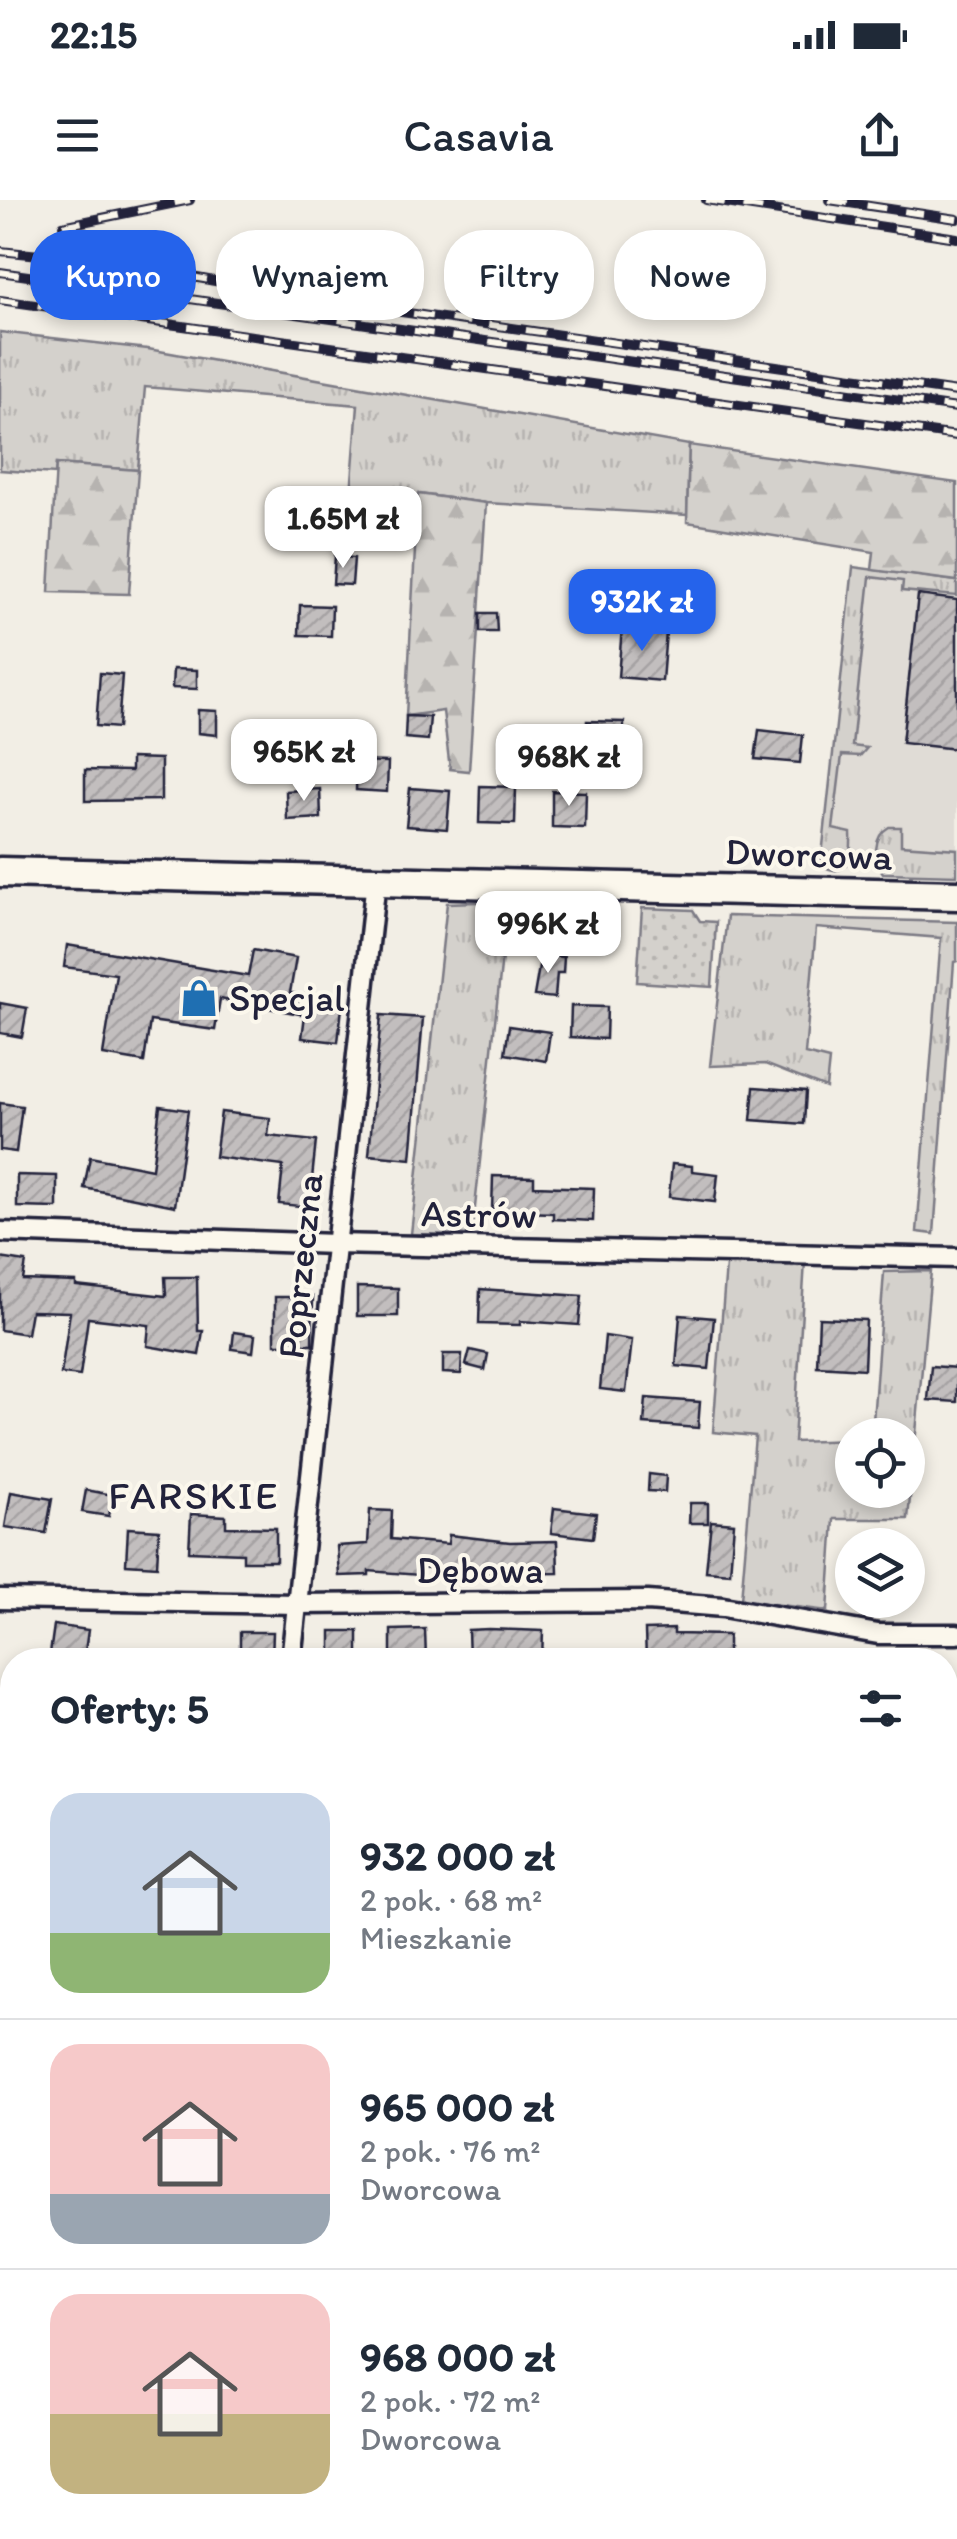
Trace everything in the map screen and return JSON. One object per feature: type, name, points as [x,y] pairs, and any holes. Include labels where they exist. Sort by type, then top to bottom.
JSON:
[{"type":"main road","name":"Dworcowa","points":[[0,872],[957,895]]},
{"type":"street","name":"Poprzeczna","points":[[293,1648],[376,880]]},
{"type":"street","name":"Astrów","points":[[0,1232],[957,1258]]},
{"type":"street","name":"Dębowa","points":[[0,1599],[297,1604],[648,1601],[723,1607],[878,1634],[957,1634]]},
{"type":"shaded area","points":[[853,567],[957,581],[957,869],[821,865]]},
{"type":"green space","points":[[0,332],[148,349],[689,445],[687,515],[486,503],[419,494],[412,522],[349,519],[358,405],[145,387],[138,470],[56,464],[55,474],[0,470]]},
{"type":"green space","points":[[689,445],[957,483],[957,581],[872,570],[874,552],[687,522]]},
{"type":"green space","points":[[56,464],[138,470],[129,594],[49,592]]},
{"type":"green space","points":[[418,494],[486,503],[469,771],[450,769],[443,711],[406,716]]},
{"type":"green space","points":[[853,567],[957,581],[957,596],[902,591],[903,581],[870,577],[852,746],[867,748],[860,756],[842,755],[833,829],[851,833],[851,841],[849,857],[843,868],[837,870],[821,865]]},
{"type":"green space","points":[[889,827],[901,827],[901,845],[957,849],[957,875],[883,873],[876,848]]},
{"type":"green space","points":[[508,901],[472,1235],[411,1234],[447,903]]},
{"type":"green space","points":[[642,908],[693,910],[700,921],[716,922],[712,987],[637,982]]},
{"type":"green space","points":[[727,916],[957,922],[934,1234],[917,1232],[941,938],[816,928],[805,1054],[829,1060],[826,1088],[765,1064],[710,1066]]},
{"type":"green space","points":[[805,1261],[794,1442],[835,1441],[835,1508],[909,1508],[908,1519],[834,1519],[828,1611],[741,1600],[755,1436],[713,1432],[726,1265]]},
{"type":"green space","points":[[931,1271],[917,1418],[873,1418],[884,1272]]},
{"type":"building","points":[[335,556],[354,558],[352,585],[333,584]]},
{"type":"building","points":[[918,595],[957,600],[957,749],[902,743]]},
{"type":"building","points":[[300,605],[332,606],[331,636],[299,635]]},
{"type":"building","points":[[480,613],[496,613],[497,632],[480,632]]},
{"type":"building","points":[[622,627],[666,632],[662,681],[618,677]]},
{"type":"building","points":[[173,669],[197,670],[197,689],[172,688]]},
{"type":"building","points":[[100,673],[122,675],[118,728],[96,726]]},
{"type":"building","points":[[198,710],[217,711],[217,735],[198,733]]},
{"type":"building","points":[[406,716],[430,717],[428,740],[405,738]]},
{"type":"building","points":[[587,721],[624,722],[622,781],[585,780]]},
{"type":"building","points":[[278,726],[300,726],[300,756],[277,756]]},
{"type":"building","points":[[759,730],[803,735],[800,763],[755,759]]},
{"type":"building","points":[[131,758],[161,759],[161,800],[85,801],[85,770],[131,771]]},
{"type":"building","points":[[357,761],[388,762],[387,792],[356,790]]},
{"type":"building","points":[[480,786],[516,787],[515,824],[479,823]]},
{"type":"building","points":[[410,788],[450,791],[447,829],[406,826]]},
{"type":"building","points":[[320,789],[321,818],[287,820],[286,791]]},
{"type":"building","points":[[552,791],[586,792],[585,828],[552,827]]},
{"type":"building","points":[[67,945],[248,976],[253,950],[296,958],[290,993],[343,999],[338,1042],[302,1038],[305,1015],[220,999],[215,1030],[150,1021],[144,1062],[103,1055],[116,974],[64,967]]},
{"type":"building","points":[[541,955],[564,957],[563,973],[557,973],[555,998],[534,996]]},
{"type":"building","points":[[0,1003],[27,1008],[22,1037],[0,1033]]},
{"type":"building","points":[[571,1006],[607,1007],[606,1039],[570,1037]]},
{"type":"building","points":[[381,1015],[423,1018],[411,1159],[369,1155]]},
{"type":"building","points":[[509,1026],[550,1032],[546,1061],[505,1054]]},
{"type":"building","points":[[754,1087],[806,1091],[804,1124],[751,1120]]},
{"type":"building","points":[[0,1103],[22,1106],[16,1152],[0,1150]]},
{"type":"building","points":[[160,1106],[188,1110],[175,1206],[84,1188],[90,1157],[152,1169]]},
{"type":"building","points":[[221,1112],[270,1118],[268,1136],[316,1141],[309,1207],[279,1204],[283,1166],[215,1157]]},
{"type":"building","points":[[672,1164],[718,1174],[715,1202],[669,1197]]},
{"type":"building","points":[[17,1175],[57,1176],[57,1208],[17,1207]]},
{"type":"building","points":[[493,1176],[534,1177],[534,1186],[594,1188],[593,1221],[553,1219],[553,1213],[492,1211]]},
{"type":"building","points":[[0,1258],[26,1262],[23,1280],[76,1282],[76,1286],[166,1296],[165,1277],[197,1277],[198,1331],[203,1331],[199,1355],[147,1346],[149,1325],[88,1318],[80,1376],[61,1374],[70,1312],[31,1311],[27,1334],[0,1330]]},
{"type":"building","points":[[357,1287],[398,1288],[398,1316],[357,1316]]},
{"type":"building","points":[[480,1289],[582,1296],[579,1325],[520,1321],[520,1325],[479,1324]]},
{"type":"building","points":[[275,1297],[313,1297],[312,1344],[275,1344]]},
{"type":"building","points":[[680,1315],[714,1318],[709,1369],[676,1366]]},
{"type":"building","points":[[819,1318],[866,1320],[864,1369],[817,1366]]},
{"type":"building","points":[[234,1332],[255,1335],[253,1352],[232,1349]]},
{"type":"building","points":[[605,1336],[632,1340],[626,1392],[600,1389]]},
{"type":"building","points":[[470,1350],[488,1354],[485,1370],[466,1365]]},
{"type":"building","points":[[443,1354],[462,1354],[461,1374],[443,1373]]},
{"type":"building","points":[[931,1366],[957,1368],[957,1402],[928,1400]]},
{"type":"building","points":[[646,1398],[700,1402],[698,1428],[644,1424]]},
{"type":"building","points":[[649,1474],[666,1476],[665,1492],[648,1491]]},
{"type":"building","points":[[86,1490],[113,1495],[109,1516],[82,1512]]},
{"type":"building","points":[[11,1492],[52,1499],[46,1533],[5,1527]]},
{"type":"building","points":[[690,1503],[708,1503],[708,1523],[689,1523]]},
{"type":"building","points":[[554,1508],[596,1513],[593,1538],[551,1533]]},
{"type":"building","points":[[370,1510],[392,1511],[391,1539],[448,1544],[449,1535],[510,1542],[557,1541],[558,1573],[492,1574],[420,1567],[419,1575],[369,1571],[369,1575],[339,1576],[337,1546],[368,1544]]},
{"type":"building","points":[[191,1514],[226,1516],[226,1527],[276,1528],[276,1561],[243,1561],[243,1553],[189,1551]]},
{"type":"building","points":[[711,1521],[734,1523],[730,1573],[706,1571]]},
{"type":"building","points":[[128,1528],[159,1530],[157,1566],[126,1564]]},
{"type":"building","points":[[54,1625],[88,1630],[86,1648],[51,1648]]},
{"type":"building","points":[[425,1629],[426,1648],[391,1648],[391,1630]]},
{"type":"building","points":[[468,1630],[543,1631],[542,1648],[469,1648]]},
{"type":"building","points":[[645,1630],[728,1635],[728,1648],[646,1648]]},
{"type":"building","points":[[331,1631],[358,1631],[358,1648],[331,1648]]},
{"type":"building","points":[[240,1632],[273,1632],[272,1648],[240,1648]]},
{"type":"railway","points":[[63,226],[190,200]]},
{"type":"railway","points":[[706,200],[957,238]]},
{"type":"railway","points":[[829,200],[957,219]]},
{"type":"railway","points":[[0,251],[109,262],[325,301],[957,392]]},
{"type":"railway","points":[[0,272],[957,408]]},
{"type":"railway","points":[[0,300],[957,436]]},
{"type":"place","name":"Specjal","points":[[199,998]]},
{"type":"district","name":"FARSKIE","points":[[194,1495]]}]
